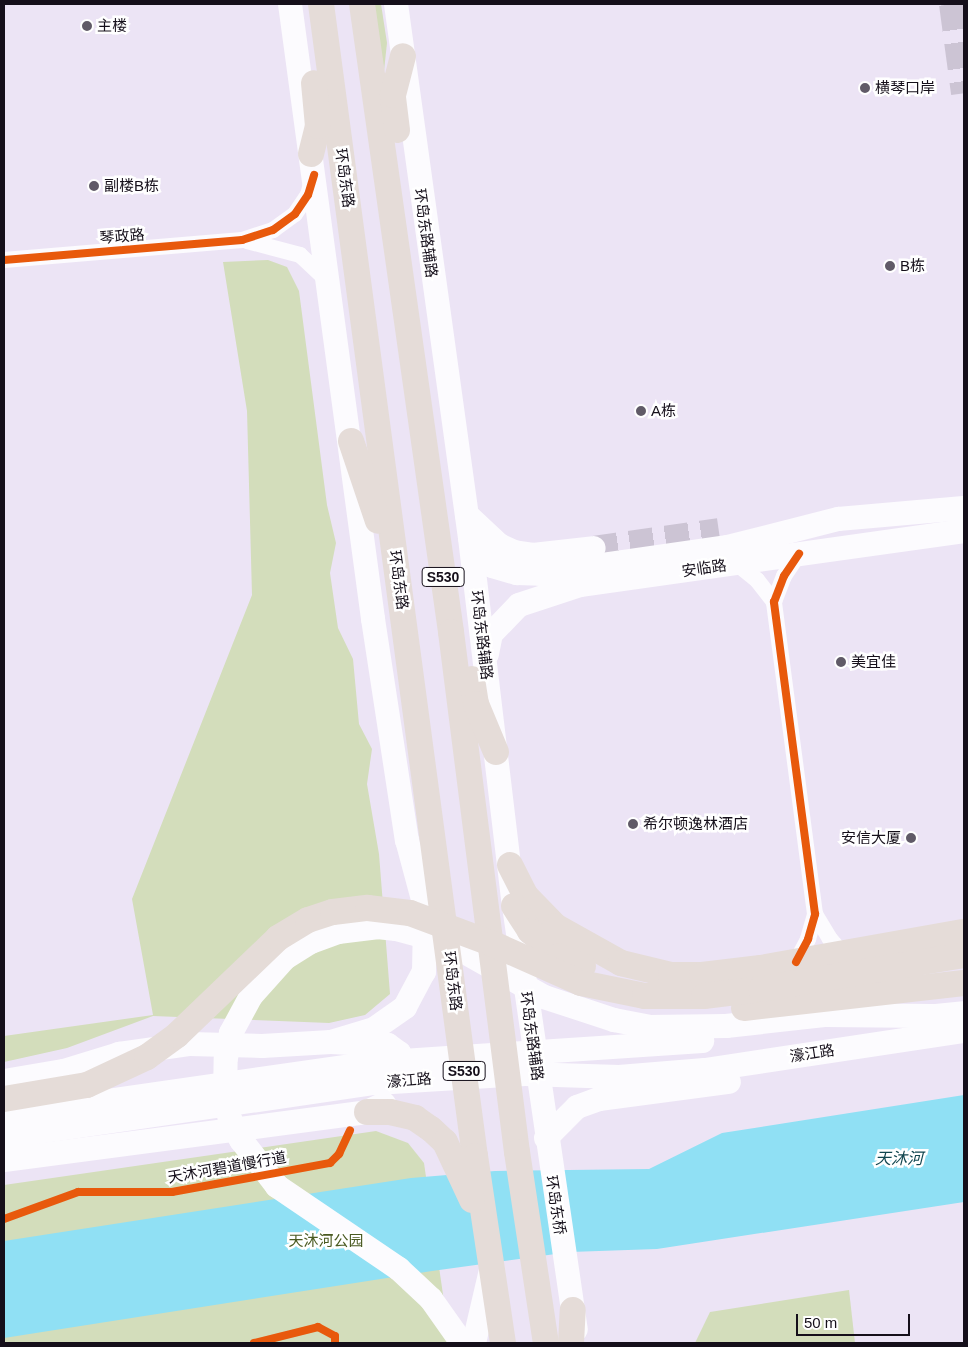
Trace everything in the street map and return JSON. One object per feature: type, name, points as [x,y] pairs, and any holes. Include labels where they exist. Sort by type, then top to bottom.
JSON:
[{"type":"main road","points":[[290,4],[407,840],[425,914],[454,986]]},
{"type":"main road","points":[[312,164],[318,126],[318,108],[308,38],[316,4]]},
{"type":"main road","name":"环岛东路","points":[[321,4],[454,986],[467,1164]]},
{"type":"main road","name":"S530","points":[[362,4],[451,632]]},
{"type":"main road","name":"环岛东路辅路","points":[[396,4],[471,544],[514,906],[547,1143]]},
{"type":"main road","points":[[393,222],[401,161],[394,95],[403,56]]},
{"type":"main road","points":[[351,441],[380,528],[388,575],[403,609]]},
{"type":"main road","name":"安临路","points":[[471,544],[492,566],[517,573],[540,574],[728,547],[838,519],[964,508]]},
{"type":"main road","points":[[467,515],[499,545],[514,552],[533,555],[594,548]]},
{"type":"main road","name":"安临路","points":[[486,666],[491,634],[519,605],[536,597],[580,585],[964,531]]},
{"type":"main road","points":[[451,632],[468,657],[476,704],[496,752]]},
{"type":"main road","name":"环岛东桥","points":[[451,632],[516,1152],[546,1343]]},
{"type":"main road","points":[[510,865],[525,895],[555,926],[582,944],[629,966],[671,975],[702,975],[796,962],[964,932]]},
{"type":"main road","points":[[514,906],[530,932],[559,956],[616,975],[661,982],[723,978],[964,939]]},
{"type":"main road","points":[[14,1098],[87,1085],[147,1057],[183,1029],[278,938],[308,920],[368,908],[410,913],[581,983],[645,996],[704,996],[761,989],[964,955]]},
{"type":"main road","points":[[332,1042],[374,1029],[405,1007],[424,972],[425,914]]},
{"type":"main road","points":[[396,929],[441,941],[461,950],[544,997],[614,1020],[649,1027],[709,1027],[826,1015],[932,1016]]},
{"type":"main road","points":[[462,1343],[431,1299],[399,1269],[278,1186],[241,1140],[230,1119],[226,1097],[226,1058],[231,1033],[251,996],[268,973],[311,942],[338,932],[396,929],[460,932],[483,951],[557,989],[630,1010],[671,1014],[728,1010],[964,983]]},
{"type":"main road","name":"濠江路","points":[[4,1116],[373,1063],[666,1045],[964,1013]]},
{"type":"main road","name":"濠江路","points":[[4,1137],[376,1084],[525,1074],[628,1077],[706,1070],[964,1031]]},
{"type":"main road","points":[[4,1081],[64,1071],[118,1054],[190,1044],[262,1046],[332,1042],[388,1045],[399,1053],[404,1079],[399,1092],[366,1112]]},
{"type":"main road","points":[[547,1143],[577,1107],[599,1099],[700,1087],[964,1047]]},
{"type":"main road","points":[[4,1160],[366,1112],[390,1112],[415,1118],[445,1142],[467,1164]]},
{"type":"main road","name":"环岛东桥","points":[[547,1143],[573,1310]]},
{"type":"main road","name":"S530","points":[[467,1164],[487,1232],[503,1343]]},
{"type":"main road","points":[[474,1343],[492,1268]]},
{"type":"main road","points":[[571,1343],[573,1310]]},
{"type":"main road","points":[[573,1310],[578,1343]]},
{"type":"street","points":[[242,240],[273,230],[295,214],[308,195],[312,164]]},
{"type":"street","points":[[242,240],[272,245],[300,255],[328,281]]},
{"type":"street","name":"琴政路","points":[[4,260],[242,240]]},
{"type":"street","points":[[796,962],[808,939],[815,914],[774,602],[784,576],[799,554]]},
{"type":"street","points":[[736,563],[757,580],[774,602]]},
{"type":"street","points":[[815,914],[830,939],[844,954]]},
{"type":"green space","points":[[374,4],[381,4],[387,43],[384,71]]},
{"type":"green space","points":[[268,260],[287,267],[299,291],[327,505],[336,543],[330,573],[338,628],[353,659],[359,724],[372,749],[367,784],[379,854],[390,994],[365,1015],[329,1023],[153,1016],[67,1048],[4,1062],[4,1036],[153,1015],[132,899],[252,595],[247,411],[223,262]]},
{"type":"green space","name":"天沐河公园","points":[[376,1131],[408,1143],[424,1163],[450,1343],[4,1343],[4,1185]]},
{"type":"green space","points":[[849,1290],[855,1343],[695,1343],[710,1312]]},
{"type":"water","name":"天沐河","points":[[964,1095],[964,1202],[657,1249],[570,1252],[432,1271],[4,1338],[4,1241],[411,1178],[495,1171],[649,1169],[722,1133]]},
{"type":"tunnel","points":[[952,4],[964,93]]},
{"type":"tunnel","points":[[594,548],[719,530]]},
{"type":"cycle path","points":[[4,260],[242,240],[273,230],[295,214],[308,195],[314,175]]},
{"type":"cycle path","points":[[796,962],[808,939],[815,914],[774,602],[784,576],[799,554]]},
{"type":"cycle path","name":"天沐河碧道慢行道","points":[[4,1219],[78,1192],[172,1192],[330,1163],[339,1154],[350,1130]]},
{"type":"cycle path","points":[[254,1343],[318,1327],[335,1336],[335,1343]]},
{"type":"place","name":"主楼","points":[[87,26]]},
{"type":"place","name":"横琴口岸","points":[[865,88]]},
{"type":"place","name":"副楼B栋","points":[[94,186]]},
{"type":"place","name":"B栋","points":[[890,266]]},
{"type":"place","name":"A栋","points":[[641,411]]},
{"type":"place","name":"美宜佳","points":[[841,662]]},
{"type":"place","name":"希尔顿逸林酒店","points":[[633,824]]},
{"type":"place","name":"安信大厦","points":[[911,838]]}]
